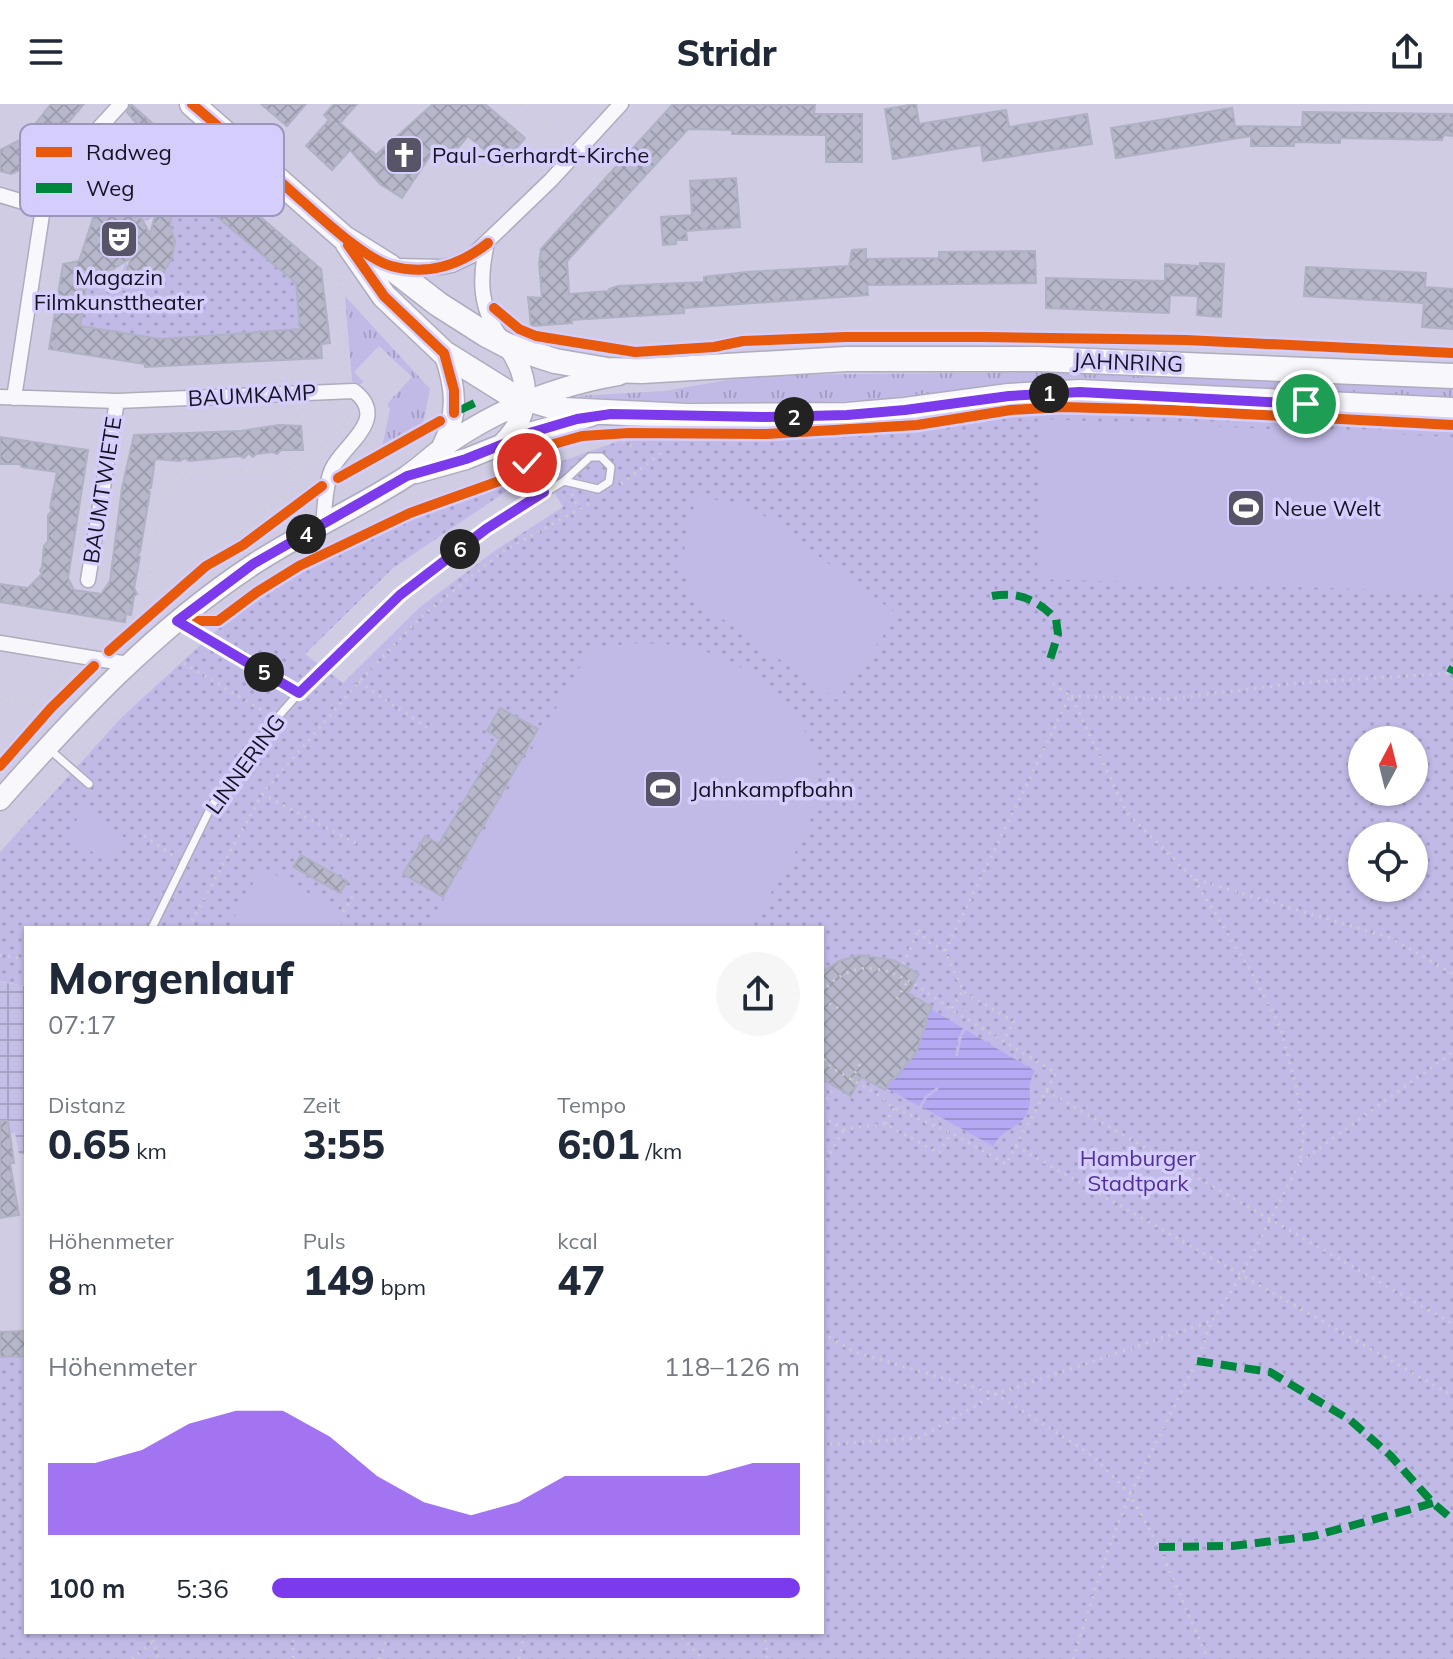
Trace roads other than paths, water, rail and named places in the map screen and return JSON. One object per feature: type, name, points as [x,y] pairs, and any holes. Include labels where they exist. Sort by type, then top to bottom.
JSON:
[{"type":"main road","points":[[192,104],[215,124]]},
{"type":"main road","points":[[284,185],[344,238]]},
{"type":"main road","name":"JAHNRING","points":[[344,238],[389,266],[447,310],[508,346],[572,364],[607,370],[642,371],[846,359],[1039,359],[1453,376]]},
{"type":"main road","name":"JAHNRING","points":[[344,238],[384,296],[444,353],[486,380],[526,400],[610,424],[847,415],[1009,396],[1080,392],[1453,410]]},
{"type":"street","points":[[103,124],[121,104]]},
{"type":"street","points":[[389,266],[431,269],[452,265],[473,255],[621,104]]},
{"type":"street","points":[[0,195],[20,201]]},
{"type":"street","points":[[7,397],[41,216]]},
{"type":"street","points":[[488,243],[481,278],[482,299],[495,330],[524,375],[526,400],[521,420],[503,443]]},
{"type":"street","points":[[440,450],[449,432],[455,406],[453,381],[444,353]]},
{"type":"street","points":[[0,800],[81,709],[128,664],[177,621],[253,564],[407,476],[456,438],[526,400],[586,381],[642,371]]},
{"type":"street","name":"BAUMKAMP","points":[[7,397],[117,401],[347,389],[360,396],[366,408],[366,424],[329,477],[323,524]]},
{"type":"street","name":"BAUMTWIETE","points":[[88,580],[117,401]]},
{"type":"street","points":[[407,476],[466,459],[503,443],[577,419],[610,424]]},
{"type":"street","points":[[0,643],[128,664]]},
{"type":"lane","name":"LINNERING","points":[[153,926],[212,805],[299,693],[400,595],[486,529],[564,481],[590,457],[601,457],[611,467],[609,482],[598,489],[564,481]]},
{"type":"lane","points":[[177,621],[299,693]]},
{"type":"lane","points":[[47,747],[89,784]]},
{"type":"place","name":"Paul-Gerhardt-Kirche","points":[[404,155]]},
{"type":"place","name":"Magazin Filmkunsttheater","points":[[119,239]]},
{"type":"place","name":"Neue Welt","points":[[1246,508]]},
{"type":"place","name":"Jahnkampfbahn","points":[[663,789]]},
{"type":"park label","name":"Hamburger Stadtpark","points":[[1138,1170]]}]
